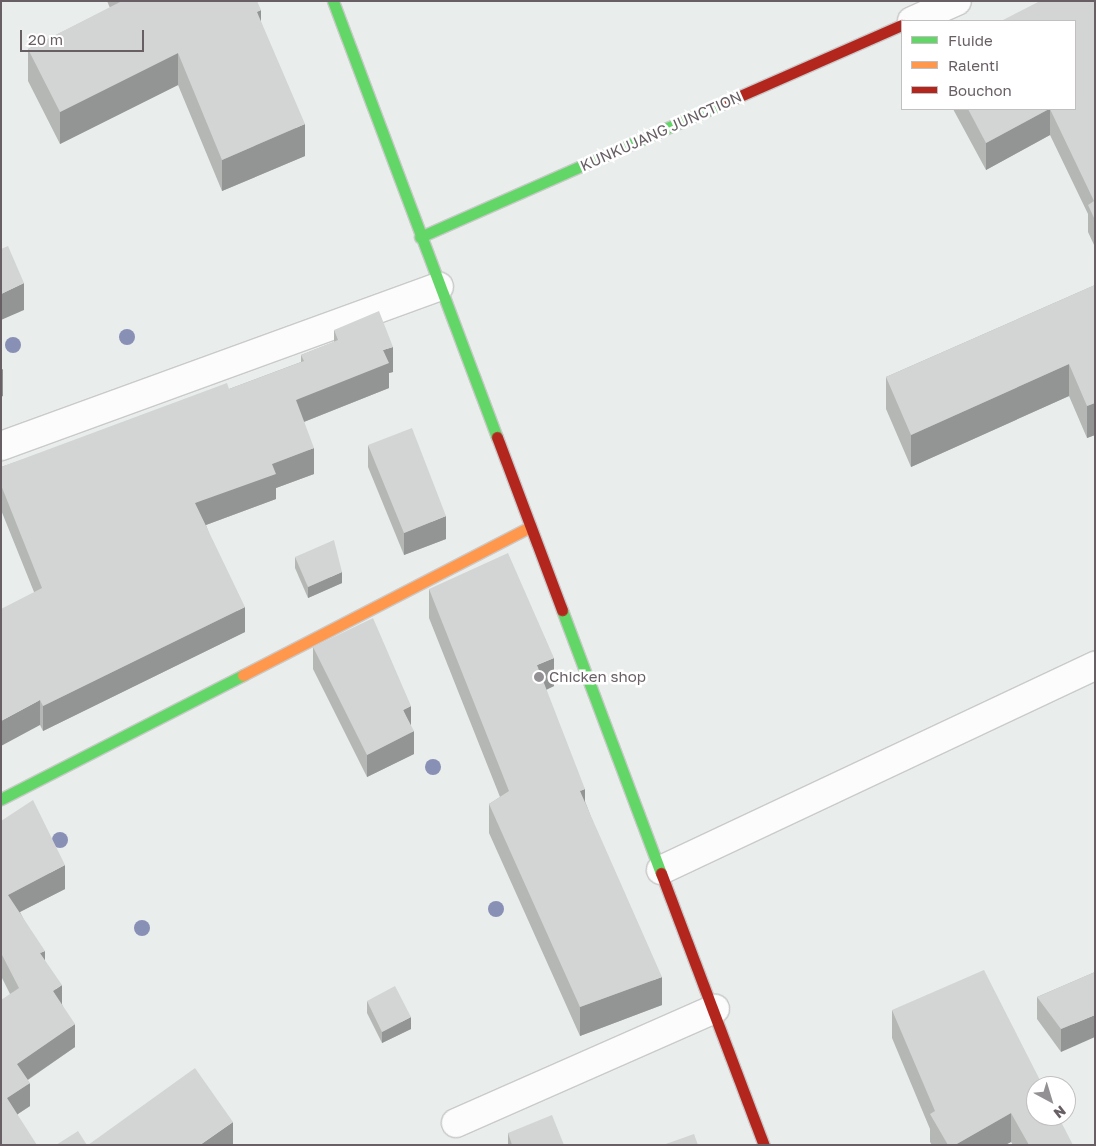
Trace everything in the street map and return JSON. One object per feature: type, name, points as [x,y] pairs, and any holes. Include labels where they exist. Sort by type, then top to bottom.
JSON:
[{"type":"street","points":[[333,1],[420,237],[715,1009],[764,1145]]},
{"type":"street","points":[[914,20],[957,1]]},
{"type":"street","name":"KUNKUJANG JUNCTION","points":[[420,237],[901,25]]},
{"type":"street","points":[[1,446],[439,287]]},
{"type":"street","points":[[1,799],[530,527]]},
{"type":"street","points":[[661,870],[1095,666]]},
{"type":"street","points":[[456,1123],[715,1009]]},
{"type":"building","points":[[122,1],[257,1],[261,10],[257,12],[305,124],[222,160],[178,53],[60,112],[28,49]]},
{"type":"building","points":[[1040,1],[1095,1],[1095,220],[1088,205],[1094,201],[1050,110],[1076,110],[1076,20],[1003,20]]},
{"type":"building","points":[[969,110],[1047,110],[986,143]]},
{"type":"building","points":[[8,246],[24,283],[1,294],[1,249]]},
{"type":"building","points":[[1095,285],[1095,403],[1087,406],[1069,364],[911,435],[886,377]]},
{"type":"building","points":[[379,311],[393,347],[383,350],[389,363],[296,400],[314,448],[272,464],[276,474],[195,503],[245,607],[43,706],[40,700],[1,721],[1,609],[42,588],[1,485],[1,467],[227,383],[229,389],[304,361],[301,355],[338,340],[334,330]]},
{"type":"building","points":[[412,428],[446,516],[404,533],[368,445]]},
{"type":"building","points":[[334,540],[342,572],[308,587],[295,557]]},
{"type":"building","points":[[508,553],[554,658],[537,665],[585,789],[580,791],[662,977],[580,1007],[489,804],[509,791],[429,589]]},
{"type":"building","points":[[373,618],[411,706],[403,710],[414,731],[367,755],[313,647]]},
{"type":"building","points":[[33,800],[65,865],[8,895],[45,951],[40,953],[62,985],[53,991],[75,1024],[17,1064],[30,1083],[7,1098],[37,1145],[1,1145],[1,1000],[19,988],[1,953],[1,821]]},
{"type":"building","points":[[984,970],[1038,1076],[1026,1076],[1026,1126],[1063,1126],[1073,1145],[1029,1145],[1011,1113],[955,1145],[948,1145],[930,1114],[935,1111],[892,1010]]},
{"type":"building","points":[[1095,972],[1095,1015],[1061,1029],[1037,997]]},
{"type":"building","points":[[395,986],[411,1017],[382,1032],[367,1001]]},
{"type":"building","points":[[195,1068],[233,1122],[200,1145],[88,1145]]},
{"type":"building","points":[[552,1115],[564,1145],[512,1145],[508,1133]]},
{"type":"building","points":[[78,1131],[87,1145],[56,1145]]},
{"type":"building","points":[[694,1134],[698,1145],[663,1145]]},
{"type":"traffic: fast","points":[[333,1],[497,437]]},
{"type":"traffic: fast","points":[[420,237],[724,103]]},
{"type":"traffic: fast","points":[[562,610],[661,873]]},
{"type":"traffic: fast","points":[[1,799],[243,675]]},
{"type":"traffic: slow","points":[[243,675],[530,527]]},
{"type":"traffic: jam","points":[[724,103],[901,25]]},
{"type":"traffic: jam","points":[[497,437],[562,610]]},
{"type":"traffic: jam","points":[[661,873],[764,1145]]},
{"type":"place","name":"Chicken shop","points":[[539,677]]}]
